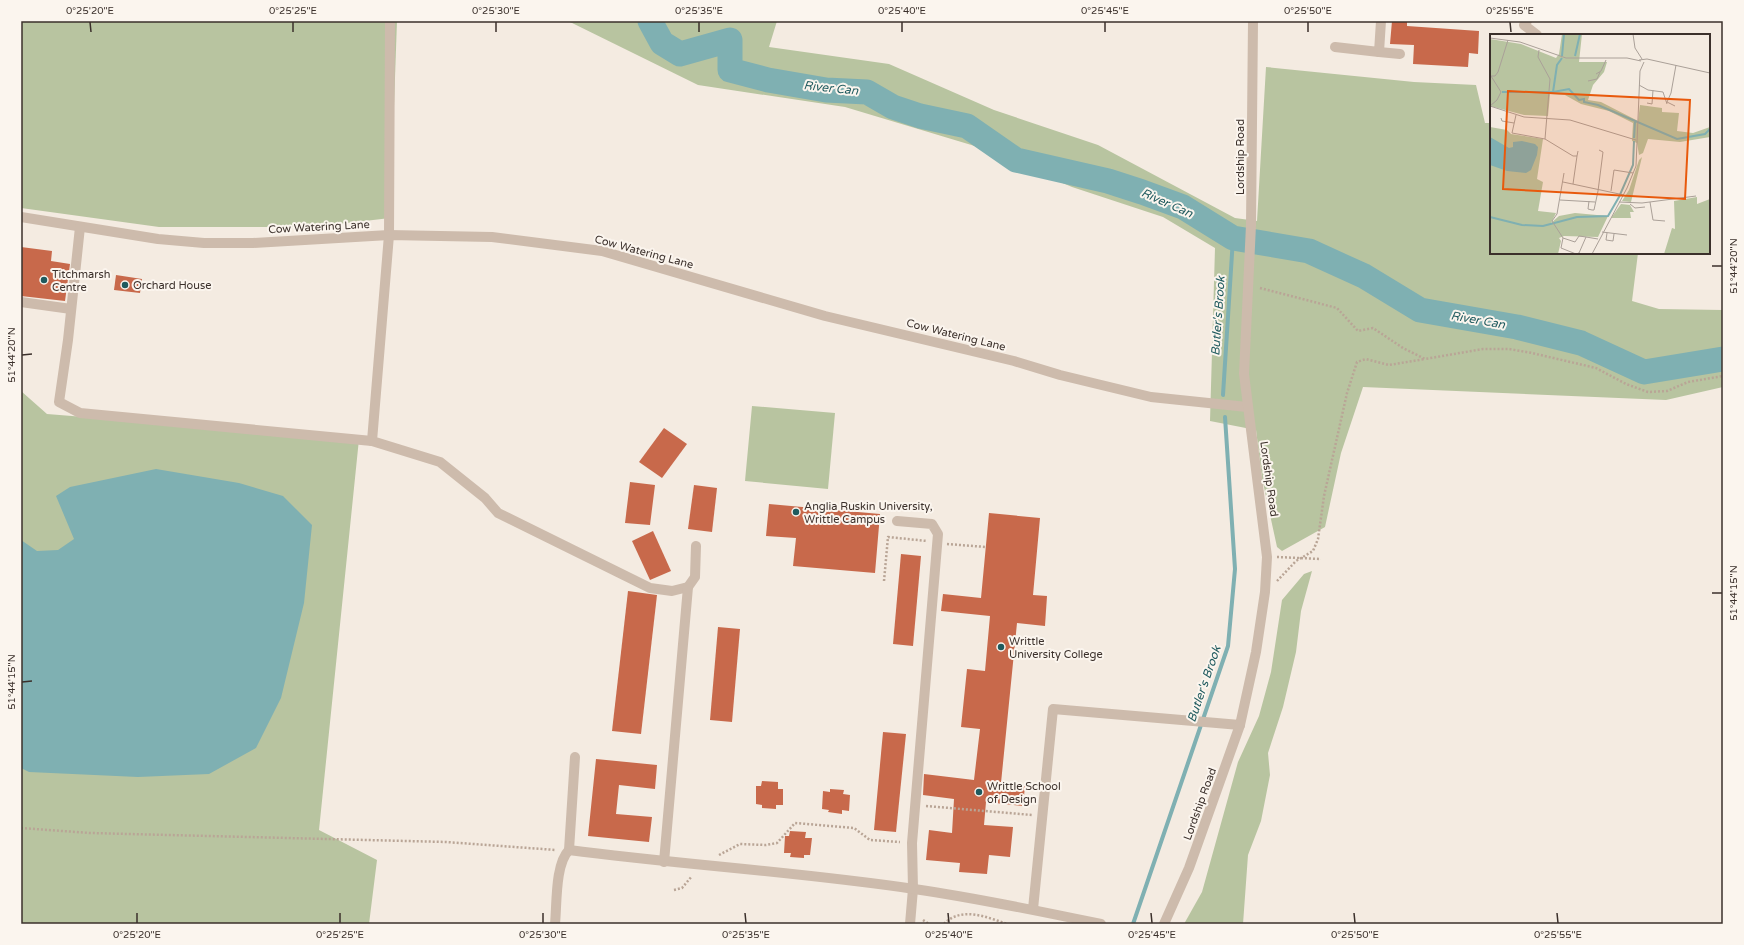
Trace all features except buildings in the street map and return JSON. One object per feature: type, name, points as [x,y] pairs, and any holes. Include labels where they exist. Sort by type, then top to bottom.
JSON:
[{"type":"street","points":[[372,441],[389,235],[390,21]]},
{"type":"street","name":"Lordship Road","points":[[1164,924],[1189,868],[1240,725],[1256,652],[1265,592],[1267,557],[1244,374],[1250,288],[1252,225],[1253,21]]},
{"type":"street","points":[[1379,52],[1381,21]]},
{"type":"street","points":[[1525,26],[1536,34]]},
{"type":"street","points":[[1335,47],[1400,54]]},
{"type":"street","name":"Cow Watering Lane","points":[[21,217],[158,239],[204,243],[253,243],[389,235],[492,237],[602,251],[825,316],[1014,361],[1060,375],[1136,394],[1151,397],[1247,407]]},
{"type":"street","points":[[80,227],[59,402],[80,413],[372,441],[440,462],[485,498],[498,513],[650,588],[672,591],[688,587]]},
{"type":"street","points":[[21,302],[71,309]]},
{"type":"street","points":[[897,521],[932,524],[938,534],[920,805],[912,843],[913,889],[910,924]]},
{"type":"street","points":[[664,862],[688,587],[695,577],[696,546]]},
{"type":"street","points":[[1033,909],[1053,709],[1240,725]]},
{"type":"street","points":[[555,924],[560,870],[564,855],[569,850],[575,757]]},
{"type":"street","points":[[569,850],[664,862],[913,889],[1033,909],[1101,924]]},
{"type":"path","points":[[1250,288],[1256,287],[1337,308],[1358,331],[1373,328],[1402,348],[1425,359]]},
{"type":"path","points":[[1265,592],[1276,584],[1296,561],[1313,551],[1318,539],[1324,496],[1347,393],[1357,362],[1366,359],[1389,365],[1483,349],[1508,349],[1596,368],[1626,384],[1648,392],[1666,392],[1688,382],[1723,376]]},
{"type":"path","points":[[884,581],[888,537],[986,547]]},
{"type":"path","points":[[1267,557],[1321,559]]},
{"type":"path","points":[[920,805],[925,813]]},
{"type":"path","points":[[920,805],[1042,816]]},
{"type":"path","points":[[674,890],[682,888],[700,866],[740,844],[766,845],[777,843],[795,823],[854,828],[870,840],[912,843]]},
{"type":"path","points":[[21,828],[90,833],[446,842],[569,850]]},
{"type":"path","points":[[944,924],[950,918],[973,914],[1007,924]]},
{"type":"green space","points":[[21,21],[397,21],[390,218],[314,227],[159,227],[21,208]]},
{"type":"green space","points":[[568,21],[777,21],[769,47],[889,64],[994,110],[1098,145],[1235,218],[1257,221],[1266,67],[1414,82],[1476,85],[1485,123],[1490,123],[1490,254],[1638,254],[1632,301],[1659,309],[1723,310],[1723,387],[1666,400],[1363,387],[1341,453],[1325,527],[1282,551],[1277,547],[1262,478],[1256,430],[1210,421],[1215,248],[1163,217],[1072,187],[978,147],[845,107],[698,85]]},
{"type":"green space","points":[[21,391],[47,414],[359,439],[319,830],[377,860],[369,924],[21,924]]},
{"type":"green space","points":[[752,406],[835,413],[828,489],[745,481]]},
{"type":"green space","points":[[1312,571],[1301,611],[1296,652],[1283,707],[1268,753],[1270,775],[1261,821],[1248,855],[1243,924],[1184,924],[1202,892],[1238,762],[1259,716],[1271,672],[1282,600],[1304,574]]},
{"type":"water","points":[[156,469],[239,483],[283,496],[312,525],[304,603],[281,698],[256,748],[209,774],[138,777],[29,772],[21,768],[21,540],[37,551],[58,550],[74,539],[56,496],[70,487]]},
{"type":"waterway","name":"River Can","points":[[650,21],[662,43],[680,54],[730,40],[730,70],[768,80],[826,90],[867,92],[893,107],[920,116],[967,126],[1016,160],[1108,181],[1142,192],[1183,207],[1233,238],[1309,251],[1364,276],[1420,310],[1517,327],[1581,343],[1644,372],[1723,359]]},
{"type":"waterway","name":"Butler's Brook","points":[[1223,395],[1233,238]]},
{"type":"waterway","name":"Butler's Brook","points":[[1133,924],[1228,646],[1235,569],[1225,417]]},
{"type":"place","name":"Titchmarsh Centre","points":[[44,280]]},
{"type":"place","name":"Orchard House","points":[[125,285]]},
{"type":"place","name":"Anglia Ruskin University, Writtle Campus","points":[[796,512]]},
{"type":"place","name":"Writtle University College","points":[[1001,647]]},
{"type":"place","name":"Writtle School of Design","points":[[979,792]]}]
